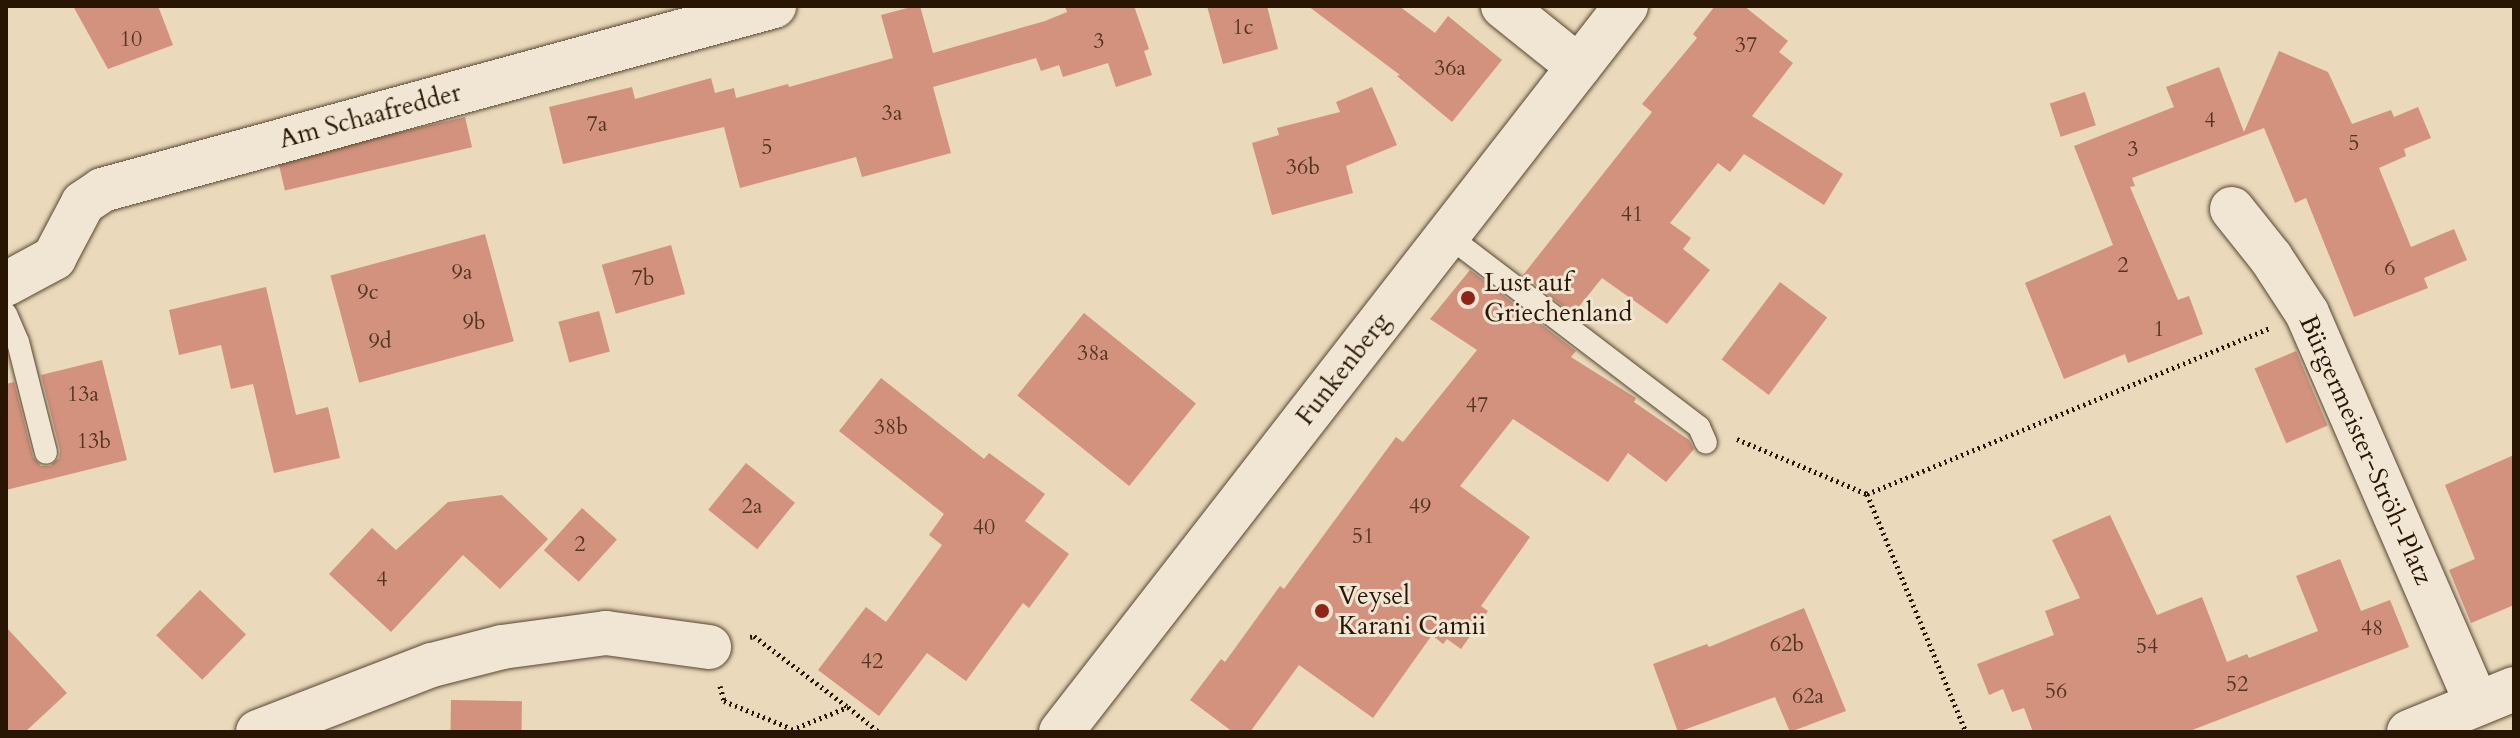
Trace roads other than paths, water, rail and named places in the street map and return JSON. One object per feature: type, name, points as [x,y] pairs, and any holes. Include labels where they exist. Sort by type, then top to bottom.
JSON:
[{"type":"street","name":"Am Schaafredder","points":[[6,284],[54,258],[83,203],[102,190],[774,6]]},
{"type":"street","points":[[1503,6],[1579,67]]},
{"type":"street","name":"Funkenberg","points":[[1061,732],[1626,6]]},
{"type":"street","name":"Bürgermeister-Ströh-Platz","points":[[2232,209],[2271,258],[2307,313],[2495,697]]},
{"type":"street","points":[[258,732],[432,665],[502,647],[606,633],[709,647]]},
{"type":"street","points":[[2409,732],[2495,697]]},
{"type":"lane","points":[[1447,235],[1699,427],[1706,443]]},
{"type":"lane","points":[[6,314],[18,342],[46,453]]},
{"type":"place","name":"Lust auf Griechenland","points":[[1468,298]]},
{"type":"place","name":"Veysel Karani Camii","points":[[1322,611]]}]
